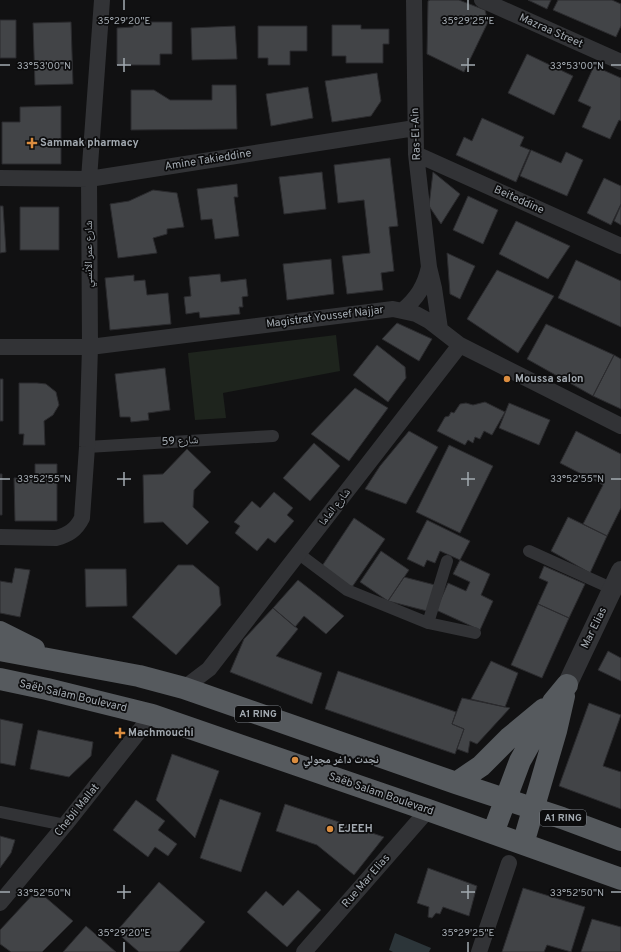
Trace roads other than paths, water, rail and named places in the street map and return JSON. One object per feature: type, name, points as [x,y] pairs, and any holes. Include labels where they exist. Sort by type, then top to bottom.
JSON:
[{"type":"highway","points":[[0,632],[56,660]]},
{"type":"highway","name":"A1 RING","points":[[0,650],[139,676],[184,688],[534,808],[621,840]]},
{"type":"highway","name":"Saëb Salam Boulevard","points":[[0,679],[152,715],[428,810],[621,879]]},
{"type":"highway","points":[[0,684],[47,689]]},
{"type":"highway","points":[[456,782],[481,766],[509,738],[553,702],[567,686]]},
{"type":"highway","points":[[523,844],[556,731],[567,686]]},
{"type":"highway","points":[[493,833],[520,761],[553,702]]},
{"type":"street","name":"شارع عمر الأنسي","points":[[0,537],[48,538],[64,536],[76,528],[82,518],[90,347],[89,179],[102,0]]},
{"type":"street","name":"Ras-El-Ain","points":[[414,0],[416,154],[429,267],[440,329]]},
{"type":"street","name":"Mazraa Street","points":[[482,0],[621,62]]},
{"type":"street","name":"Amine Takieddine","points":[[0,178],[89,179],[415,128]]},
{"type":"street","name":"Beiteddine","points":[[416,154],[621,246]]},
{"type":"street","name":"Ras-El-Ain","points":[[403,310],[420,292],[429,267]]},
{"type":"street","name":"Magistrat Youssef Najjar","points":[[0,347],[90,347],[392,309],[403,310],[416,314],[429,321],[460,345],[621,426]]},
{"type":"street","name":"شارع الماما","points":[[184,688],[210,669],[460,345]]},
{"type":"street","name":"شارع 59","points":[[86,447],[273,436]]},
{"type":"street","points":[[529,551],[617,580]]},
{"type":"street","points":[[299,554],[347,590],[428,623],[475,633]]},
{"type":"street","points":[[428,623],[447,561]]},
{"type":"street","name":"Mar Elias","points":[[567,686],[617,580]]},
{"type":"street","points":[[210,669],[212,698]]},
{"type":"street","name":"Chebli Mallat","points":[[0,903],[65,825],[152,715]]},
{"type":"street","name":"Rue Mar Elias","points":[[304,952],[428,810]]},
{"type":"street","points":[[0,812],[65,825]]},
{"type":"street","points":[[479,952],[508,863]]},
{"type":"place","name":"Sammak pharmacy","points":[[32,143]]},
{"type":"place","name":"Moussa salon","points":[[507,379]]},
{"type":"place","name":"Machmouchi","points":[[120,733]]},
{"type":"place","name":"نجدت داغر مجولي","points":[[295,760]]},
{"type":"place","name":"EJEEH","points":[[330,829]]}]
